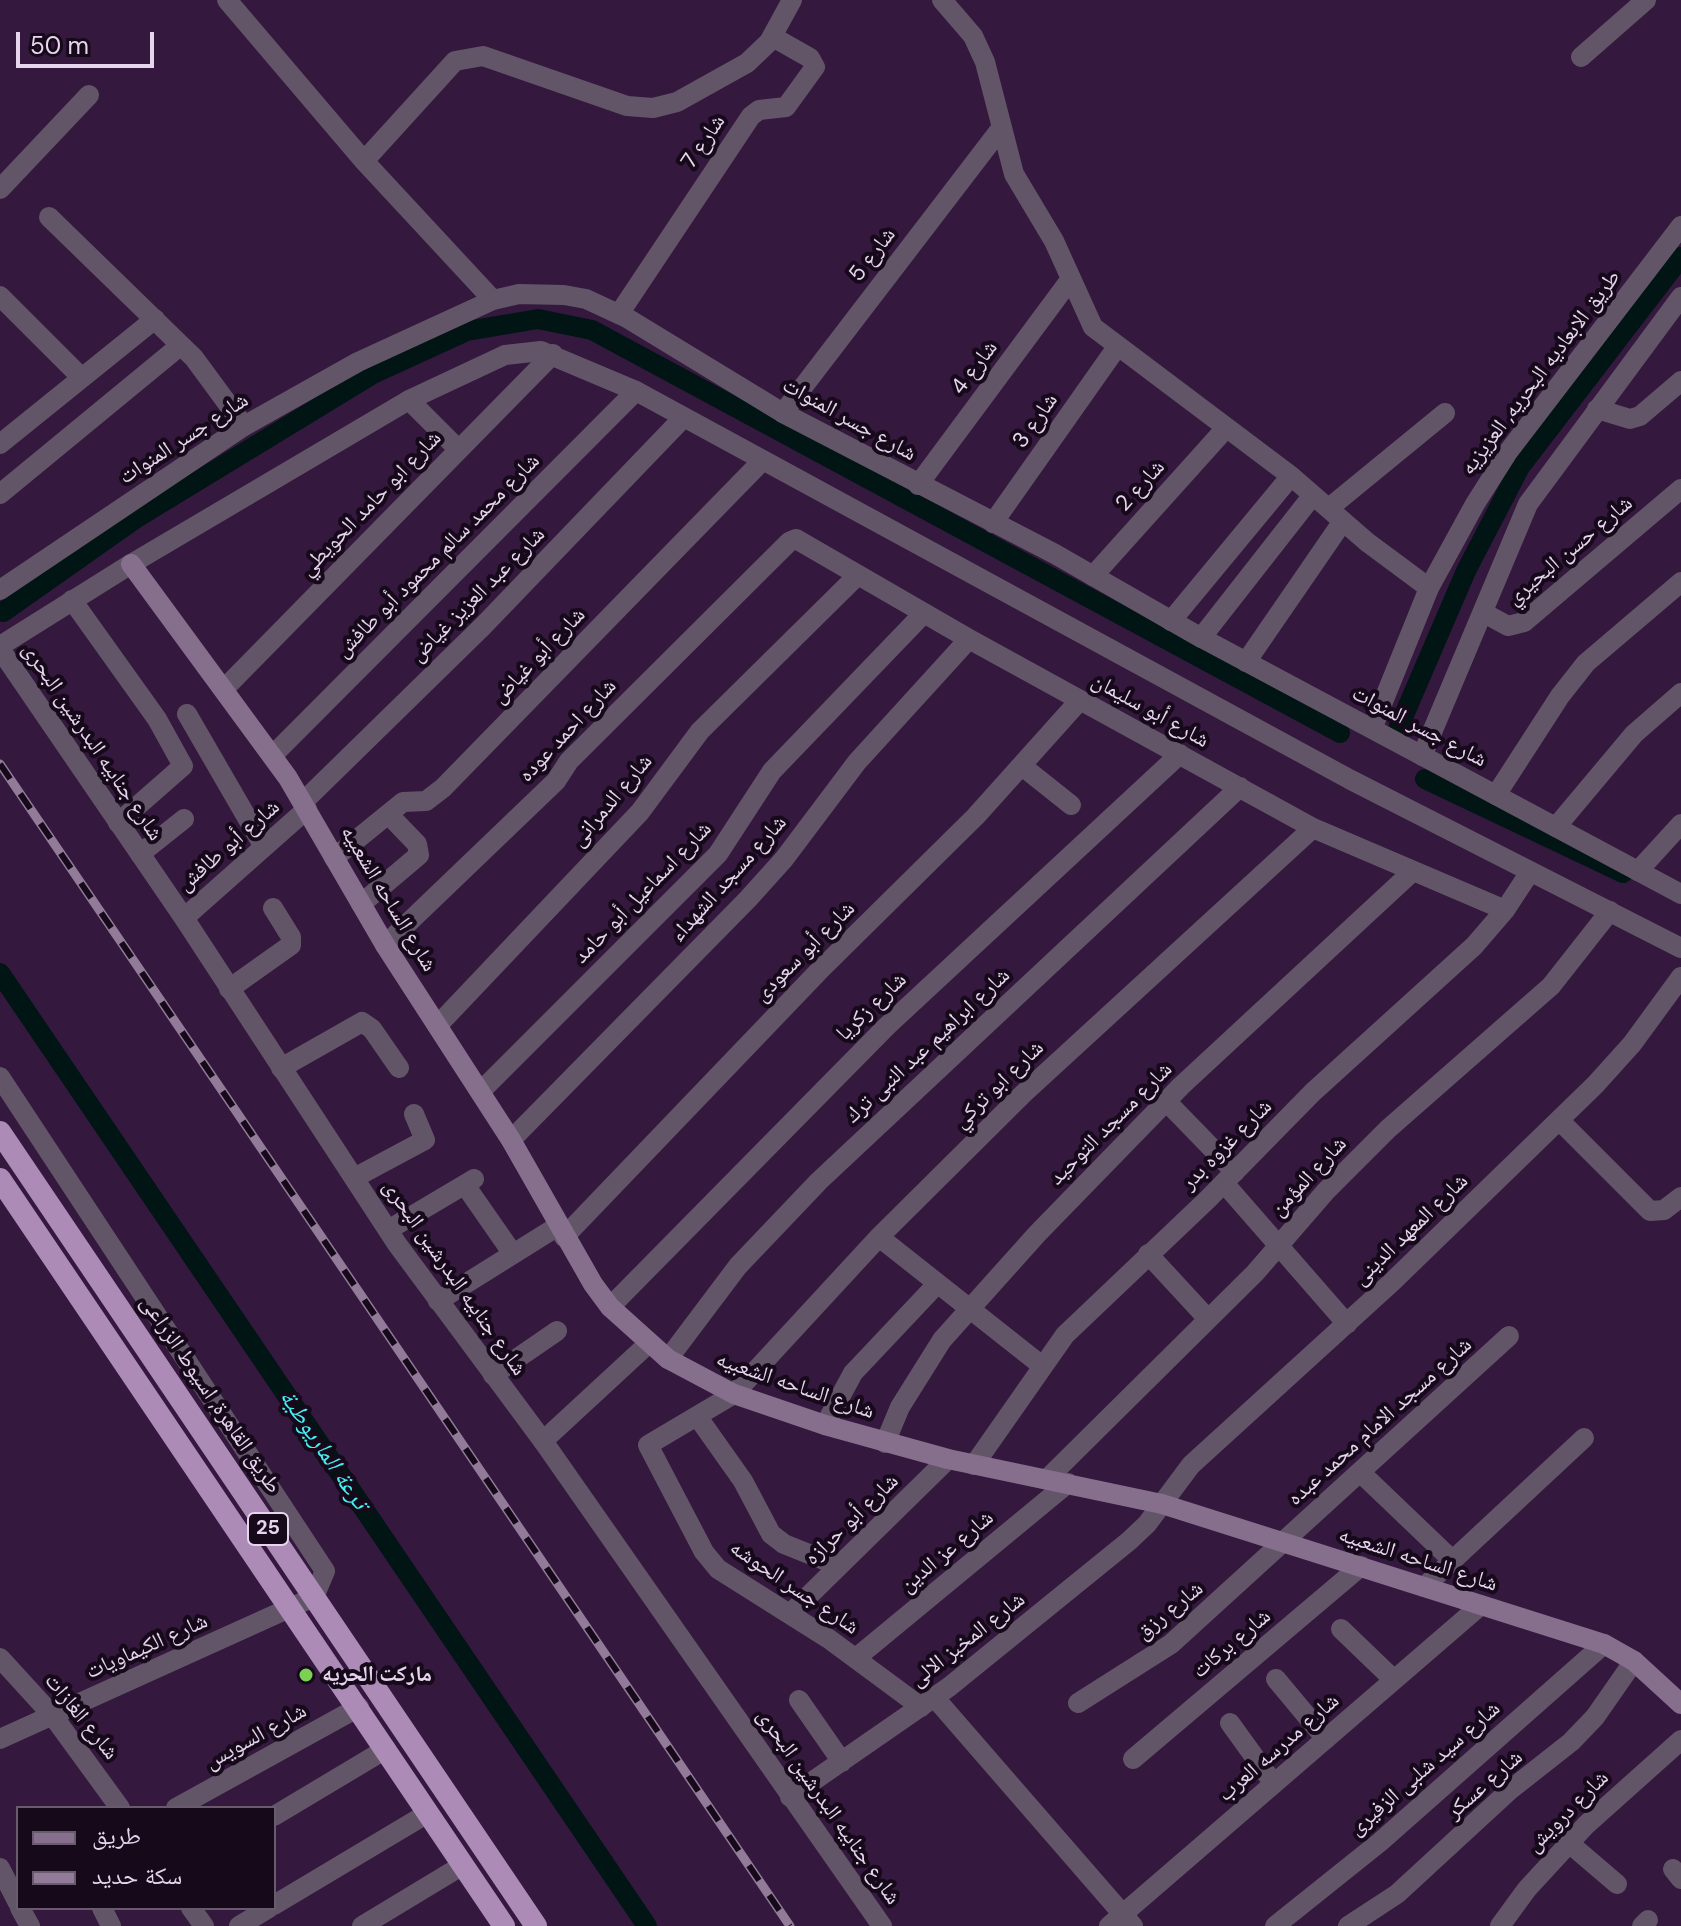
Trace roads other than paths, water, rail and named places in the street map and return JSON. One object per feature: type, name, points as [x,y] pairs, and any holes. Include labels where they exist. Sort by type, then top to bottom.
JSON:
[{"type":"highway","name":"طريق القاهرة, اسيوط الزراعى","points":[[0,1132],[536,1926]]},
{"type":"highway","name":"25","points":[[0,1179],[289,1609],[359,1707],[463,1865],[495,1923]]},
{"type":"main road","name":"شارع الساحه الشعبيه","points":[[131,564],[273,755],[385,945],[481,1091],[561,1231],[610,1307],[668,1359],[734,1394],[825,1425],[948,1459],[1162,1504],[1604,1644],[1634,1661],[1681,1704]]},
{"type":"street","points":[[227,0],[364,161],[493,300]]},
{"type":"street","points":[[364,161],[455,61],[483,56],[627,106],[653,108],[677,102],[747,63],[773,37],[792,0]]},
{"type":"street","points":[[942,0],[973,36],[985,62],[1014,174],[1054,241],[1093,327],[1291,476],[1429,588]]},
{"type":"street","points":[[1581,57],[1646,0]]},
{"type":"street","name":"شارع 7","points":[[619,314],[751,116],[759,110],[781,109],[790,104],[815,67],[810,58],[773,37]]},
{"type":"street","points":[[0,189],[89,95]]},
{"type":"street","name":"شارع 5","points":[[783,413],[1002,127]]},
{"type":"street","points":[[49,217],[181,345],[212,380],[244,426]]},
{"type":"street","name":"طريق الابعاديه البحريه, العزيزيه","points":[[1372,729],[1429,588],[1475,504],[1508,452],[1681,226]]},
{"type":"street","name":"شارع 4","points":[[918,485],[1070,280]]},
{"type":"street","name":"شارع جسر المنوات","points":[[0,590],[244,426],[358,362],[493,300],[519,294],[564,295],[619,314],[783,413],[1093,576],[1201,638],[1681,894]]},
{"type":"street","points":[[0,296],[82,378]]},
{"type":"street","points":[[1422,756],[1484,613],[1502,558],[1528,504],[1681,297]]},
{"type":"street","points":[[0,444],[155,319]]},
{"type":"street","points":[[0,494],[181,345]]},
{"type":"street","name":"شارع 3","points":[[993,523],[1117,347]]},
{"type":"street","points":[[0,648],[131,564],[409,400],[517,351],[553,354],[636,391],[1351,780],[1681,948]]},
{"type":"street","name":"شارع ابو حامد الحويطي","points":[[224,689],[553,354]]},
{"type":"street","points":[[1597,409],[1630,419],[1640,416],[1681,381]]},
{"type":"street","name":"شارع محمد سالم محمود أبو طافش","points":[[273,755],[636,391]]},
{"type":"street","points":[[409,400],[458,449]]},
{"type":"street","points":[[1246,662],[1336,515],[1445,413]]},
{"type":"street","name":"شارع عبد العزيز غياض","points":[[305,806],[683,418]]},
{"type":"street","name":"شارع 2","points":[[1093,576],[1226,428]]},
{"type":"street","name":"شارع أبو غياض","points":[[334,858],[407,801],[426,801],[443,788],[762,461]]},
{"type":"street","points":[[1171,621],[1291,476]]},
{"type":"street","name":"شارع حسن البحيري","points":[[1484,613],[1508,626],[1524,622],[1681,489]]},
{"type":"street","points":[[1201,638],[1313,495]]},
{"type":"street","name":"شارع أبو سليمان","points":[[783,547],[796,539],[969,639],[1313,828],[1505,910]]},
{"type":"street","name":"شارع احمد عوده","points":[[385,945],[556,781],[569,761],[783,547]]},
{"type":"street","name":"شارع الدمرانى","points":[[438,1025],[640,812],[700,731],[858,575]]},
{"type":"street","points":[[1496,795],[1560,696],[1586,663],[1681,582]]},
{"type":"street","points":[[72,600],[157,719],[183,766],[118,823]]},
{"type":"street","name":"شارع اسماعيل أبو حامد","points":[[481,1091],[718,854],[772,771],[924,613]]},
{"type":"street","name":"شارع مسجد الشهداء","points":[[511,1140],[757,889],[802,836],[849,771],[969,639]]},
{"type":"street","name":"شارع جنابيه البدرشين البحرى","points":[[0,648],[184,918],[388,1230],[543,1441],[882,1926]]},
{"type":"street","points":[[1556,827],[1634,734],[1681,693]]},
{"type":"street","name":"شارع أبو سعودى","points":[[438,1301],[513,1254],[561,1231],[1022,766],[1080,700]]},
{"type":"street","points":[[187,714],[264,847]]},
{"type":"street","name":"شارع زكريا","points":[[610,1307],[887,1026],[1180,754]]},
{"type":"street","points":[[1022,766],[1071,805]]},
{"type":"street","name":"شارع ابراهيم عبد النبى ترك","points":[[668,1359],[738,1266],[819,1181],[1240,787]]},
{"type":"street","name":"شارع أبو طافش","points":[[184,918],[305,806]]},
{"type":"street","points":[[361,904],[419,855],[417,844],[388,814]]},
{"type":"street","points":[[140,854],[184,819]]},
{"type":"street","points":[[1638,871],[1681,824]]},
{"type":"street","name":"شارع ابو تركي","points":[[734,1394],[879,1237],[1024,1093],[1313,828]]},
{"type":"street","name":"شارع مسجد التوحيد","points":[[885,1443],[920,1372],[968,1309],[1166,1101],[1412,872]]},
{"type":"street","name":"شارع غزوه بدر","points":[[974,1465],[1041,1365],[1065,1335],[1230,1178],[1313,1092],[1474,946],[1505,910],[1530,872]]},
{"type":"street","points":[[229,989],[291,945],[291,937],[273,908]]},
{"type":"street","name":"شارع المؤمن","points":[[1047,1479],[1208,1319],[1388,1129],[1551,986],[1610,911]]},
{"type":"street","name":"شارع المعهد الدينى","points":[[1162,1504],[1191,1465],[1347,1324],[1559,1120],[1632,1044],[1678,988]]},
{"type":"street","points":[[281,1068],[358,1022],[369,1025],[399,1068]]},
{"type":"street","points":[[0,1077],[126,1272],[324,1566],[323,1578],[314,1597]]},
{"type":"street","points":[[1166,1101],[1230,1178],[1279,1246],[1347,1324]]},
{"type":"street","points":[[354,1178],[425,1140],[414,1114]]},
{"type":"street","points":[[1559,1120],[1650,1211],[1664,1210],[1681,1197]]},
{"type":"street","points":[[388,1230],[470,1182],[513,1254]]},
{"type":"street","points":[[879,1237],[1041,1365]]},
{"type":"street","points":[[1148,1254],[1208,1319]]},
{"type":"street","points":[[825,1425],[853,1373],[937,1284]]},
{"type":"street","points":[[493,1375],[557,1331]]},
{"type":"street","name":"شارع مسجد الامام محمد عبده","points":[[1283,1542],[1509,1336]]},
{"type":"street","points":[[543,1441],[648,1344]]},
{"type":"street","name":"شارع جسر الحوشه","points":[[734,1394],[649,1444],[648,1449],[710,1561],[737,1584],[928,1702],[1122,1922]]},
{"type":"street","points":[[697,1416],[743,1481],[771,1534],[784,1544],[839,1566]]},
{"type":"street","points":[[1424,1587],[1584,1438]]},
{"type":"street","name":"شارع أبو حرازه","points":[[790,1614],[948,1459]]},
{"type":"street","points":[[1361,1473],[1452,1560]]},
{"type":"street","name":"شارع عز الدين","points":[[856,1658],[1068,1483]]},
{"type":"street","name":"شارع المخبز الالى","points":[[790,1797],[928,1702],[1109,1558],[1162,1504]]},
{"type":"street","name":"شارع رزق","points":[[1078,1703],[1171,1644],[1283,1542]]},
{"type":"street","name":"شارع بركات","points":[[1133,1759],[1361,1566]]},
{"type":"street","name":"شارع الكيماويات","points":[[0,1739],[314,1597]]},
{"type":"street","name":"شارع مدرسه العرب","points":[[1122,1922],[1274,1784],[1481,1605]]},
{"type":"street","points":[[1341,1629],[1394,1680]]},
{"type":"street","name":"شارع سيد شلبى الزفيرى","points":[[1275,1926],[1380,1842],[1604,1644]]},
{"type":"street","name":"شارع الغازات","points":[[0,1658],[53,1716],[119,1806]]},
{"type":"street","name":"شارع عسكر","points":[[1348,1926],[1397,1894],[1510,1790],[1571,1742],[1602,1708],[1634,1661]]},
{"type":"street","points":[[1276,1679],[1326,1739]]},
{"type":"street","points":[[799,1700],[842,1762]]},
{"type":"street","name":"شارع السويس","points":[[180,1806],[359,1707]]},
{"type":"street","points":[[1230,1723],[1274,1784]]},
{"type":"street","name":"شارع درويش","points":[[1500,1926],[1569,1843],[1625,1787],[1681,1740]]},
{"type":"street","points":[[276,1815],[386,1749]]},
{"type":"street","points":[[276,1904],[428,1813]]},
{"type":"street","points":[[1569,1843],[1617,1884]]},
{"type":"street","points":[[362,1926],[463,1865]]},
{"type":"street","points":[[0,1868],[14,1902]]},
{"type":"street","points":[[239,1926],[265,1910]]},
{"type":"waterway","points":[[1398,729],[1466,571],[1520,467],[1681,257]]},
{"type":"waterway","points":[[3,612],[135,519],[373,374],[467,331],[538,319],[592,330],[1340,733]]},
{"type":"waterway","points":[[1425,779],[1623,873]]},
{"type":"waterway","name":"ترعة الماريوطية","points":[[0,973],[647,1926]]},
{"type":"railway","points":[[0,764],[790,1926]]},
{"type":"place","name":"ماركت الحريه","points":[[306,1675]]}]
